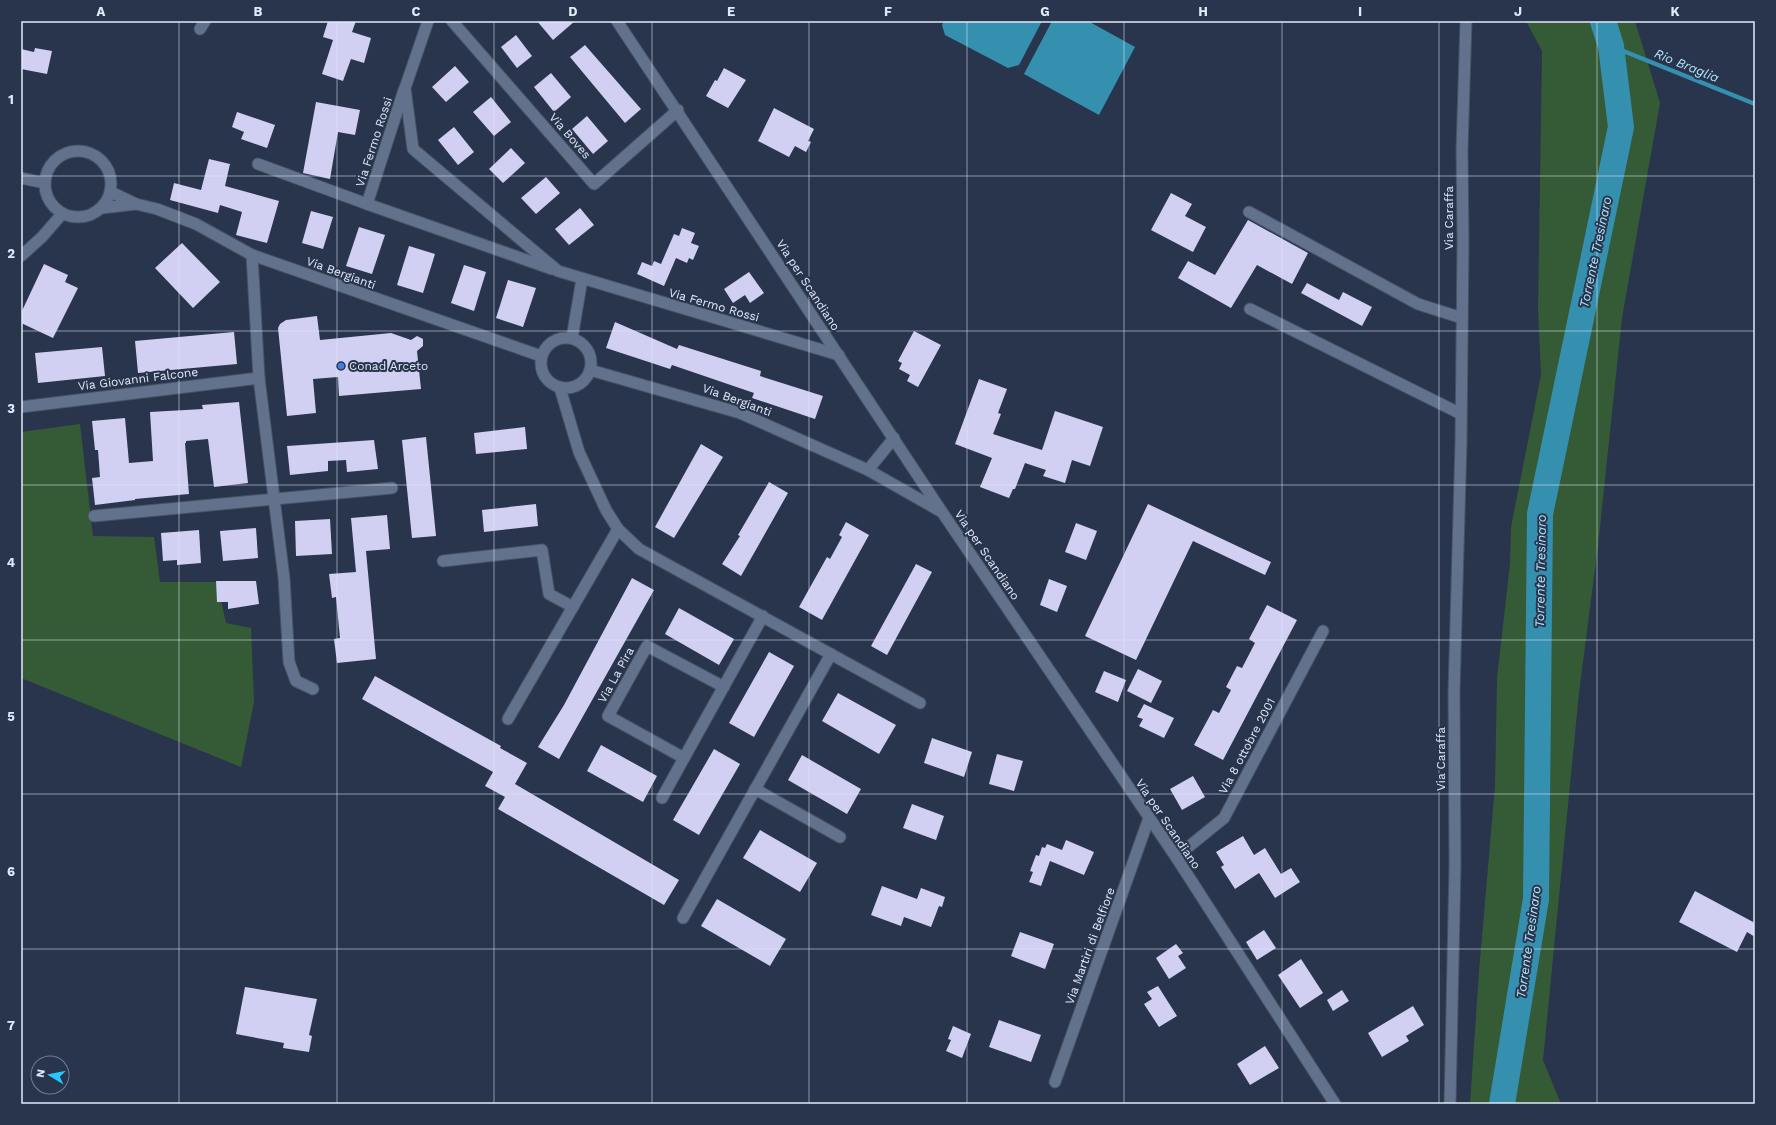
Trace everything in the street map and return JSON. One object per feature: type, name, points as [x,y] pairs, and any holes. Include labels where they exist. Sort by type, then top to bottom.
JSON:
[{"type":"street","name":"Via Fermo Rossi","points":[[367,204],[428,21]]},
{"type":"street","name":"Via Boves","points":[[452,21],[594,184],[678,110]]},
{"type":"street","name":"Via per Scandiano","points":[[617,21],[678,110],[942,512],[1176,858],[1335,1104]]},
{"type":"street","name":"Via Caraffa","points":[[1450,1104],[1455,865],[1454,692],[1461,414],[1462,150],[1466,21]]},
{"type":"street","name":"Via Fermo Rossi","points":[[405,88],[413,149],[558,271]]},
{"type":"street","points":[[21,256],[42,237],[62,214],[54,208],[49,201],[45,183],[49,169],[58,157],[77,151],[87,152],[96,156],[106,167],[111,182],[111,192],[102,208]]},
{"type":"street","name":"Via Fermo Rossi","points":[[258,164],[367,204],[582,279],[839,355]]},
{"type":"street","points":[[21,178],[45,183]]},
{"type":"street","name":"Via Bergianti","points":[[111,192],[136,204],[157,209],[196,224],[252,255],[433,320],[541,356]]},
{"type":"street","name":"Via Bergianti","points":[[62,214],[70,217],[83,217],[96,213],[102,208],[136,204]]},
{"type":"street","points":[[1249,212],[1418,304],[1462,318]]},
{"type":"street","points":[[252,255],[259,378],[284,578],[289,662],[296,681],[313,689]]},
{"type":"street","points":[[572,338],[582,279]]},
{"type":"street","points":[[1250,309],[1461,414]]},
{"type":"street","points":[[572,338],[579,341],[590,353],[590,370],[582,382],[568,388],[560,388],[553,385],[544,376],[540,364],[541,356],[550,343],[556,339],[572,338]]},
{"type":"street","name":"Via Bergianti","points":[[590,370],[740,413],[868,470],[942,512]]},
{"type":"street","name":"Via Giovanni Falcone","points":[[21,407],[259,378]]},
{"type":"street","points":[[560,388],[579,452],[606,510],[618,528],[639,549],[920,703]]},
{"type":"street","points":[[868,470],[894,438]]},
{"type":"street","points":[[94,516],[392,488]]},
{"type":"street","points":[[508,719],[618,528]]},
{"type":"street","points":[[443,562],[542,550],[549,594],[573,607]]},
{"type":"street","points":[[662,798],[763,616]]},
{"type":"street","name":"Via 8 ottobre 2001","points":[[1176,858],[1224,818],[1322,631]]},
{"type":"street","name":"Via La Pira","points":[[684,758],[608,716],[647,646],[724,687]]},
{"type":"street","points":[[683,918],[831,654]]},
{"type":"street","points":[[755,789],[840,836]]},
{"type":"street","name":"Via Martiri di Belfiore","points":[[1055,1082],[1149,818]]},
{"type":"green space","points":[[1526,21],[1635,21],[1660,103],[1622,318],[1598,546],[1579,693],[1543,1060],[1561,1104],[1470,1104],[1479,971],[1495,786],[1497,678],[1510,564],[1511,527],[1541,375],[1538,310],[1542,51]]},
{"type":"green space","points":[[80,424],[93,536],[154,537],[160,582],[217,582],[226,623],[251,628],[254,702],[241,767],[21,678],[21,432]]},
{"type":"water","points":[[944,21],[1042,21],[1019,65],[1008,68],[945,35],[942,25]]},
{"type":"water","points":[[1052,21],[1088,21],[1135,47],[1099,115],[1024,74]]},
{"type":"building","points":[[328,21],[356,21],[352,32],[371,38],[364,63],[351,59],[343,81],[322,74],[333,40],[323,37]]},
{"type":"building","points":[[537,21],[575,21],[553,40]]},
{"type":"building","points":[[516,35],[532,56],[517,68],[501,47]]},
{"type":"building","points":[[585,45],[641,109],[625,123],[570,57]]},
{"type":"building","points":[[35,48],[52,51],[47,74],[21,69],[21,49],[34,52]]},
{"type":"building","points":[[455,66],[469,82],[446,102],[432,87]]},
{"type":"building","points":[[724,68],[746,80],[728,108],[706,96]]},
{"type":"building","points":[[551,73],[571,97],[554,112],[534,87]]},
{"type":"building","points":[[491,97],[511,122],[494,136],[473,112]]},
{"type":"building","points":[[316,102],[360,110],[355,135],[338,132],[330,179],[303,173]]},
{"type":"building","points":[[774,108],[814,129],[808,141],[811,142],[806,152],[795,146],[789,157],[758,141]]},
{"type":"building","points":[[237,112],[275,125],[267,148],[241,139],[244,132],[232,127]]},
{"type":"building","points":[[587,116],[608,141],[593,154],[572,129]]},
{"type":"building","points":[[454,127],[474,152],[458,165],[438,140]]},
{"type":"building","points":[[511,148],[525,163],[503,183],[489,169]]},
{"type":"building","points":[[209,159],[230,164],[225,186],[279,201],[267,243],[236,235],[242,212],[220,205],[218,213],[170,200],[174,183],[201,190]]},
{"type":"building","points":[[546,177],[560,193],[536,214],[521,198]]},
{"type":"building","points":[[1171,193],[1192,204],[1185,216],[1206,227],[1193,252],[1151,230]]},
{"type":"building","points":[[580,208],[594,225],[569,245],[555,229]]},
{"type":"building","points":[[311,211],[333,217],[323,249],[302,243]]},
{"type":"building","points":[[1248,220],[1308,253],[1292,284],[1257,265],[1231,308],[1178,278],[1188,261],[1215,275]]},
{"type":"building","points":[[359,227],[385,235],[372,274],[346,266]]},
{"type":"building","points":[[682,228],[695,233],[691,243],[699,246],[693,260],[689,258],[687,263],[676,258],[664,286],[637,274],[642,262],[652,266],[654,261],[661,264],[674,234],[679,236]]},
{"type":"building","points":[[182,243],[220,282],[193,308],[155,268]]},
{"type":"building","points":[[409,246],[435,254],[423,293],[397,285]]},
{"type":"building","points":[[44,264],[68,275],[65,282],[78,288],[53,338],[21,323],[21,313]]},
{"type":"building","points":[[464,265],[486,272],[474,311],[451,303]]},
{"type":"building","points":[[749,272],[764,293],[750,303],[745,295],[733,303],[724,289]]},
{"type":"building","points":[[508,280],[536,288],[523,327],[496,318]]},
{"type":"building","points":[[1307,283],[1339,300],[1343,292],[1372,307],[1362,326],[1301,293]]},
{"type":"building","points":[[317,316],[320,340],[391,333],[411,340],[417,336],[423,339],[423,346],[417,351],[421,389],[339,396],[338,377],[313,379],[316,413],[287,416],[278,328],[280,324],[286,320]]},
{"type":"building","points":[[615,322],[677,349],[679,345],[761,371],[760,376],[823,396],[815,419],[752,398],[754,393],[672,365],[670,369],[606,348]]},
{"type":"building","points":[[914,331],[941,345],[918,387],[907,381],[910,375],[899,369],[902,363],[898,361]]},
{"type":"building","points":[[234,332],[237,364],[138,373],[135,341]]},
{"type":"building","points":[[102,347],[105,376],[38,383],[35,353]]},
{"type":"building","points":[[979,379],[1007,389],[998,413],[1001,414],[993,434],[1042,450],[1055,411],[1103,427],[1090,466],[1072,460],[1065,483],[1043,476],[1046,470],[1025,463],[1015,489],[1013,489],[1009,498],[980,487],[992,458],[955,444]]},
{"type":"building","points":[[239,402],[248,483],[214,487],[208,439],[186,441],[189,494],[135,499],[95,505],[92,478],[100,477],[98,450],[95,450],[92,421],[125,418],[129,463],[153,461],[150,412],[203,409],[202,405]]},
{"type":"building","points":[[525,427],[527,449],[476,454],[474,433]]},
{"type":"building","points":[[426,437],[436,536],[412,538],[402,440]]},
{"type":"building","points":[[374,440],[378,469],[347,472],[346,460],[328,461],[328,471],[290,475],[287,446]]},
{"type":"building","points":[[701,444],[723,457],[674,538],[655,527]]},
{"type":"building","points":[[769,482],[788,493],[741,576],[722,564],[740,536],[738,535]]},
{"type":"building","points":[[536,504],[538,526],[484,532],[482,510]]},
{"type":"building","points":[[1148,504],[1271,562],[1265,575],[1193,541],[1136,660],[1085,636]]},
{"type":"building","points":[[387,515],[390,549],[366,551],[376,659],[337,663],[334,639],[340,638],[336,597],[332,598],[329,574],[356,572],[351,518]]},
{"type":"building","points":[[330,519],[332,554],[296,556],[295,521]]},
{"type":"building","points":[[846,522],[869,535],[822,620],[799,607],[827,557],[830,559],[842,537],[839,535]]},
{"type":"building","points":[[1076,523],[1097,531],[1086,560],[1065,552]]},
{"type":"building","points":[[256,528],[258,558],[223,561],[220,531]]},
{"type":"building","points":[[199,530],[201,563],[177,565],[177,560],[163,561],[161,533]]},
{"type":"building","points":[[916,564],[932,572],[887,655],[871,646]]},
{"type":"building","points":[[632,578],[654,590],[559,759],[538,747],[564,705]]},
{"type":"building","points":[[1049,579],[1067,586],[1057,612],[1040,605]]},
{"type":"building","points":[[216,581],[256,581],[259,604],[228,609],[228,602],[217,602]]},
{"type":"building","points":[[1267,605],[1297,620],[1223,760],[1194,745],[1213,710],[1219,713],[1231,690],[1226,687],[1237,666],[1242,668],[1255,643],[1249,639]]},
{"type":"building","points":[[679,608],[734,639],[719,665],[665,634]]},
{"type":"building","points":[[769,652],[794,666],[754,737],[729,723]]},
{"type":"building","points":[[1138,669],[1162,681],[1151,703],[1127,691]]},
{"type":"building","points":[[1104,671],[1126,680],[1118,702],[1095,692]]},
{"type":"building","points":[[375,676],[501,746],[500,748],[527,763],[515,784],[679,880],[664,905],[498,809],[505,797],[485,786],[493,772],[362,699]]},
{"type":"building","points":[[838,693],[896,725],[879,754],[822,721]]},
{"type":"building","points":[[1144,704],[1174,718],[1164,738],[1139,726],[1143,719],[1137,717]]},
{"type":"building","points":[[932,738],[972,752],[964,777],[924,763]]},
{"type":"building","points":[[601,745],[657,776],[643,802],[587,771]]},
{"type":"building","points":[[714,749],[740,764],[699,835],[673,820]]},
{"type":"building","points":[[997,754],[1023,761],[1014,791],[989,784]]},
{"type":"building","points":[[802,755],[861,789],[847,814],[788,780]]},
{"type":"building","points":[[1193,776],[1205,797],[1182,810],[1170,789]]},
{"type":"building","points":[[912,804],[944,816],[936,840],[903,828]]},
{"type":"building","points":[[760,830],[817,863],[800,892],[743,858]]},
{"type":"building","points":[[1243,836],[1254,855],[1265,848],[1281,874],[1291,868],[1300,882],[1275,898],[1259,873],[1235,889],[1221,867],[1224,865],[1216,852]]},
{"type":"building","points":[[1066,840],[1094,852],[1084,875],[1050,861],[1041,886],[1029,882],[1033,872],[1030,871],[1036,855],[1039,856],[1042,847],[1045,848],[1047,844],[1062,850]]},
{"type":"building","points":[[882,886],[917,899],[921,888],[945,897],[942,907],[939,906],[931,927],[904,917],[901,926],[871,915]]},
{"type":"building","points":[[1695,891],[1755,923],[1755,937],[1747,932],[1737,952],[1679,922]]},
{"type":"building","points":[[717,899],[786,939],[770,966],[701,926]]},
{"type":"building","points":[[1264,930],[1276,948],[1257,960],[1246,942]]},
{"type":"building","points":[[1020,932],[1054,944],[1045,969],[1011,956]]},
{"type":"building","points":[[1176,944],[1183,953],[1178,956],[1186,968],[1169,979],[1156,958]]},
{"type":"building","points":[[1301,959],[1323,993],[1300,1008],[1278,975]]},
{"type":"building","points":[[1158,986],[1177,1016],[1159,1027],[1144,1004],[1152,999],[1147,992]]},
{"type":"building","points":[[245,987],[317,999],[309,1035],[312,1036],[309,1052],[283,1048],[284,1043],[236,1034]]},
{"type":"building","points":[[1342,990],[1349,1001],[1333,1011],[1327,1000]]},
{"type":"building","points":[[1413,1006],[1424,1025],[1406,1036],[1409,1041],[1382,1057],[1368,1033]]},
{"type":"building","points":[[999,1020],[1041,1035],[1031,1062],[989,1047]]},
{"type":"building","points":[[953,1026],[971,1034],[962,1058],[946,1051],[951,1040],[948,1039]]},
{"type":"building","points":[[1265,1046],[1279,1068],[1250,1085],[1237,1064]]},
{"type":"waterway","name":"Torrente Tresinaro","points":[[1502,1104],[1536,899],[1540,514],[1621,127],[1611,46],[1603,21]]},
{"type":"waterway","name":"Rio Braglia","points":[[1611,46],[1755,104]]},
{"type":"place","name":"Conad Arceto","points":[[341,366]]}]
